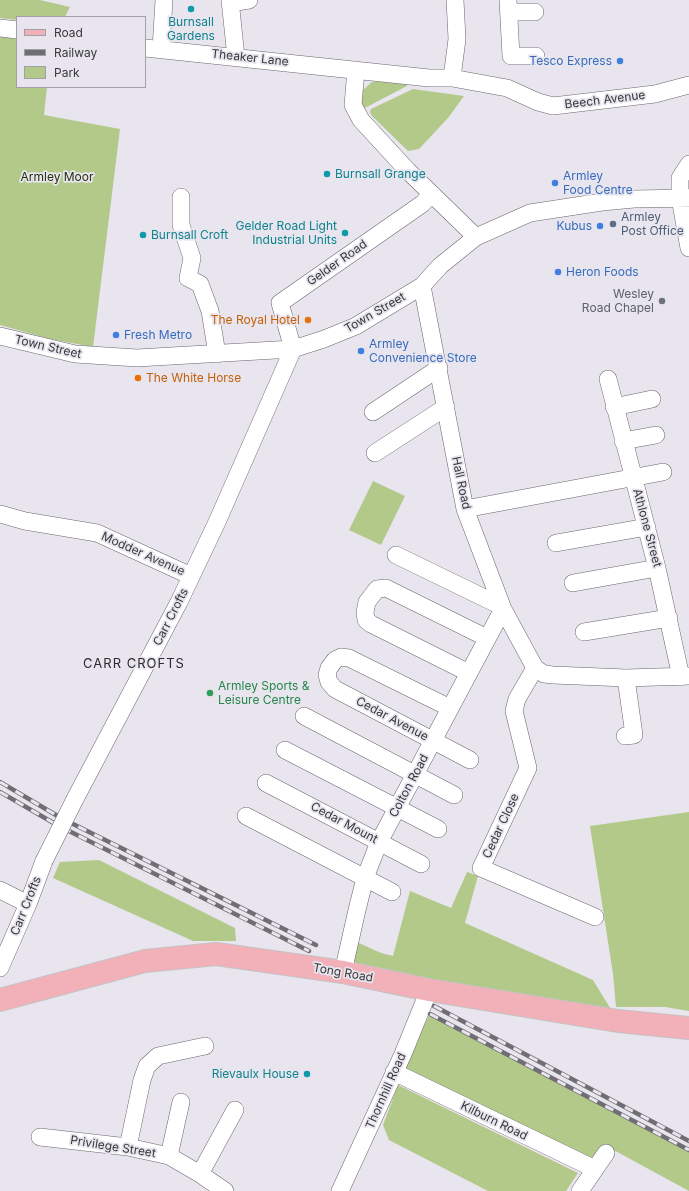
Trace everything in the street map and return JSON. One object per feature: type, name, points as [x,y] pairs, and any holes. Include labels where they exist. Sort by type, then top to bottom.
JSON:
[{"type":"main road","name":"Tong Road","points":[[0,1000],[145,961],[216,954],[343,972],[429,990],[618,1021],[689,1028]]},
{"type":"street","points":[[153,49],[164,0]]},
{"type":"street","points":[[236,57],[230,2],[249,0]]},
{"type":"street","points":[[452,78],[457,39],[455,0]]},
{"type":"street","points":[[535,12],[508,6],[511,56],[536,56]]},
{"type":"street","points":[[0,28],[16,30]]},
{"type":"street","name":"Theaker Lane","points":[[153,49],[429,78],[452,78]]},
{"type":"street","points":[[356,70],[353,105],[362,120],[432,194],[476,237]]},
{"type":"street","name":"Beech Avenue","points":[[452,78],[507,88],[538,102],[553,106],[656,94],[689,85]]},
{"type":"street","points":[[689,164],[680,178],[684,198],[689,248]]},
{"type":"street","name":"Gelder Road","points":[[293,349],[280,303],[422,204],[432,194]]},
{"type":"street","points":[[181,197],[181,225],[192,258],[188,278],[200,284],[210,311],[217,354]]},
{"type":"street","name":"Town Street","points":[[0,336],[75,354],[90,356],[151,358],[293,349],[324,339],[356,326],[422,286],[440,266],[476,237],[530,213],[590,203],[634,199],[684,198]]},
{"type":"street","name":"Hall Road","points":[[422,286],[465,509],[502,608],[535,668]]},
{"type":"street","name":"Carr Crofts","points":[[0,968],[28,904],[44,861],[191,576],[293,349]]},
{"type":"street","points":[[373,412],[439,368]]},
{"type":"street","name":"Athlone Street","points":[[608,379],[685,677]]},
{"type":"street","points":[[614,406],[652,399]]},
{"type":"street","points":[[375,453],[446,407]]},
{"type":"street","points":[[623,441],[656,435]]},
{"type":"street","points":[[465,509],[663,472]]},
{"type":"street","name":"Modder Avenue","points":[[0,514],[25,521],[97,533],[191,576]]},
{"type":"street","points":[[556,543],[647,527]]},
{"type":"street","points":[[396,555],[502,608]]},
{"type":"street","points":[[573,583],[657,568]]},
{"type":"street","points":[[469,673],[371,624],[366,620],[365,612],[367,602],[377,589],[386,588],[487,638]]},
{"type":"street","name":"Colton Road","points":[[343,972],[365,878],[379,842],[502,608]]},
{"type":"street","points":[[584,632],[669,618]]},
{"type":"street","name":"Cedar Avenue","points":[[450,708],[349,658],[341,657],[335,660],[329,668],[327,675],[329,682],[334,689],[470,760]]},
{"type":"street","points":[[535,668],[544,674],[553,675],[626,678],[685,677]]},
{"type":"street","name":"Cedar Close","points":[[535,668],[517,698],[514,712],[528,768],[481,868],[595,917]]},
{"type":"street","points":[[625,736],[634,735],[626,678]]},
{"type":"street","points":[[304,716],[454,795]]},
{"type":"street","points":[[285,750],[438,829]]},
{"type":"street","name":"Cedar Mount","points":[[266,782],[421,864]]},
{"type":"street","points":[[246,816],[392,892]]},
{"type":"street","points":[[0,890],[28,904]]},
{"type":"street","name":"Thornhill Road","points":[[340,1191],[429,990]]},
{"type":"street","points":[[128,1147],[142,1080],[147,1066],[158,1056],[205,1046]]},
{"type":"street","name":"Kilburn Road","points":[[394,1072],[595,1169]]},
{"type":"street","points":[[169,1156],[181,1102]]},
{"type":"street","points":[[212,1185],[235,1110]]},
{"type":"street","name":"Privilege Street","points":[[40,1137],[128,1147],[169,1156],[212,1185]]},
{"type":"street","points":[[580,1191],[606,1153]]},
{"type":"green space","points":[[0,0],[40,0],[70,7],[66,16],[16,16],[16,20],[0,18]]},
{"type":"green space","name":"Armley Moor","points":[[0,34],[16,38],[16,88],[47,88],[44,115],[120,129],[93,347],[50,339],[0,325]]},
{"type":"green space","points":[[382,81],[407,84],[407,86],[361,110],[362,91],[372,82]]},
{"type":"green space","points":[[413,89],[464,96],[448,118],[419,149],[408,151],[372,116],[370,112],[371,109]]},
{"type":"green space","points":[[373,481],[405,496],[381,545],[349,530]]},
{"type":"green space","points":[[689,812],[689,1011],[665,1007],[616,1007],[613,974],[590,826]]},
{"type":"green space","points":[[99,860],[235,928],[236,941],[193,941],[53,878],[60,862]]},
{"type":"green space","points":[[467,872],[478,876],[465,923],[593,980],[618,1021],[343,972],[350,939],[381,953],[393,956],[410,891],[451,908]]},
{"type":"green space","points":[[430,1014],[689,1150],[689,1191],[610,1148],[595,1169],[394,1072],[406,1061]]},
{"type":"green space","points":[[398,1085],[578,1173],[566,1191],[488,1191],[389,1140],[383,1125]]},
{"type":"railway","points":[[0,782],[61,818],[316,945]]},
{"type":"railway","points":[[0,792],[57,825],[309,951]]},
{"type":"railway","points":[[434,1006],[689,1141]]},
{"type":"railway","points":[[430,1014],[689,1150]]},
{"type":"place","name":"Burnsall Gardens","points":[[191,9]]},
{"type":"place","name":"Tesco Express","points":[[620,61]]},
{"type":"place","name":"Burnsall Grange","points":[[327,174]]},
{"type":"place","name":"Armley Food Centre","points":[[555,183]]},
{"type":"place","name":"Armley Post Office","points":[[613,224]]},
{"type":"place","name":"Kubus","points":[[600,226]]},
{"type":"place","name":"Gelder Road Light Industrial Units","points":[[345,233]]},
{"type":"place","name":"Burnsall Croft","points":[[143,235]]},
{"type":"place","name":"Heron Foods","points":[[558,272]]},
{"type":"place","name":"Wesley Road Chapel","points":[[662,301]]},
{"type":"place","name":"The Royal Hotel","points":[[308,320]]},
{"type":"place","name":"Fresh Metro","points":[[116,335]]},
{"type":"place","name":"Armley Convenience Store","points":[[361,351]]},
{"type":"place","name":"The White Horse","points":[[138,378]]},
{"type":"place","name":"Armley Sports & Leisure Centre","points":[[210,693]]},
{"type":"place","name":"Rievaulx House","points":[[307,1074]]},
{"type":"district","name":"CARR CROFTS","points":[[134,664]]}]
